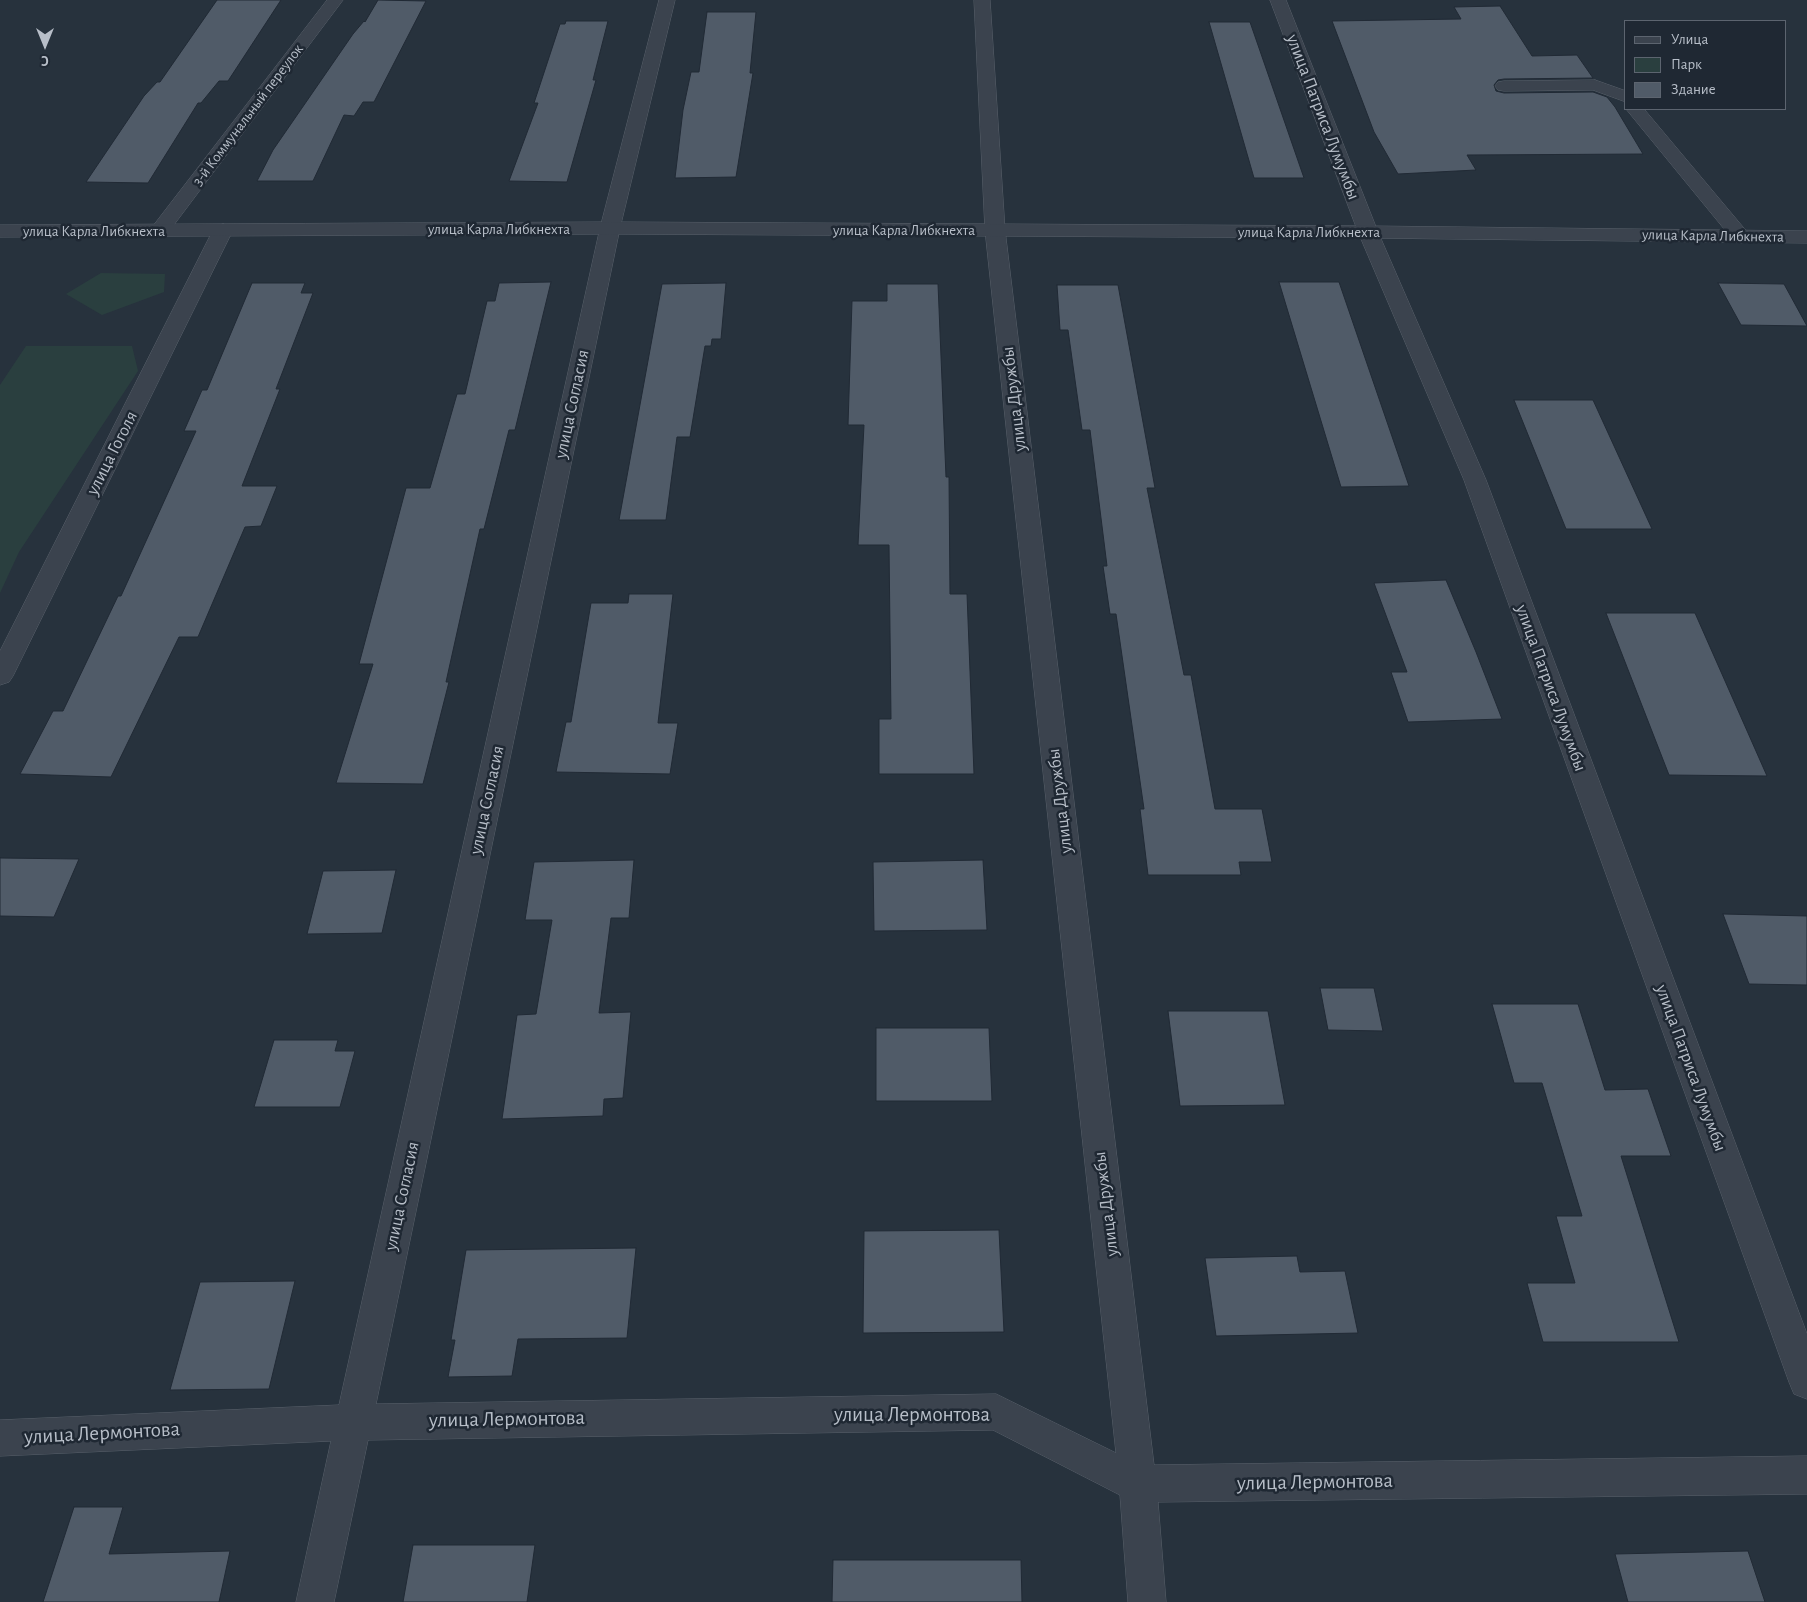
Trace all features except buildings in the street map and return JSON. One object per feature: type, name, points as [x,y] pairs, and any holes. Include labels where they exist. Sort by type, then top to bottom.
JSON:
[{"type":"street","name":"3-й Коммунальный переулок","points":[[160,230],[335,0]]},
{"type":"street","name":"улица Согласия","points":[[315,1602],[610,228],[667,0]]},
{"type":"street","name":"улица Дружбы","points":[[982,0],[995,230],[1138,1484],[1147,1602]]},
{"type":"street","name":"улица Патриса Лумумбы","points":[[1278,0],[1368,232],[1475,480],[1807,1382]]},
{"type":"street","points":[[1504,86],[1595,85],[1624,96]]},
{"type":"street","points":[[1636,110],[1741,237]]},
{"type":"street","name":"улица Карла Либкнехта","points":[[0,231],[610,228],[1368,232],[1807,237]]},
{"type":"street","name":"улица Гоголя","points":[[0,676],[223,230]]},
{"type":"street","name":"улица Лермонтова","points":[[0,1438],[354,1422],[996,1412],[1138,1484],[1807,1475]]},
{"type":"green space","points":[[101,273],[165,274],[164,292],[102,315],[66,294]]},
{"type":"green space","points":[[26,346],[132,346],[138,371],[19,552],[0,593],[0,385]]}]
